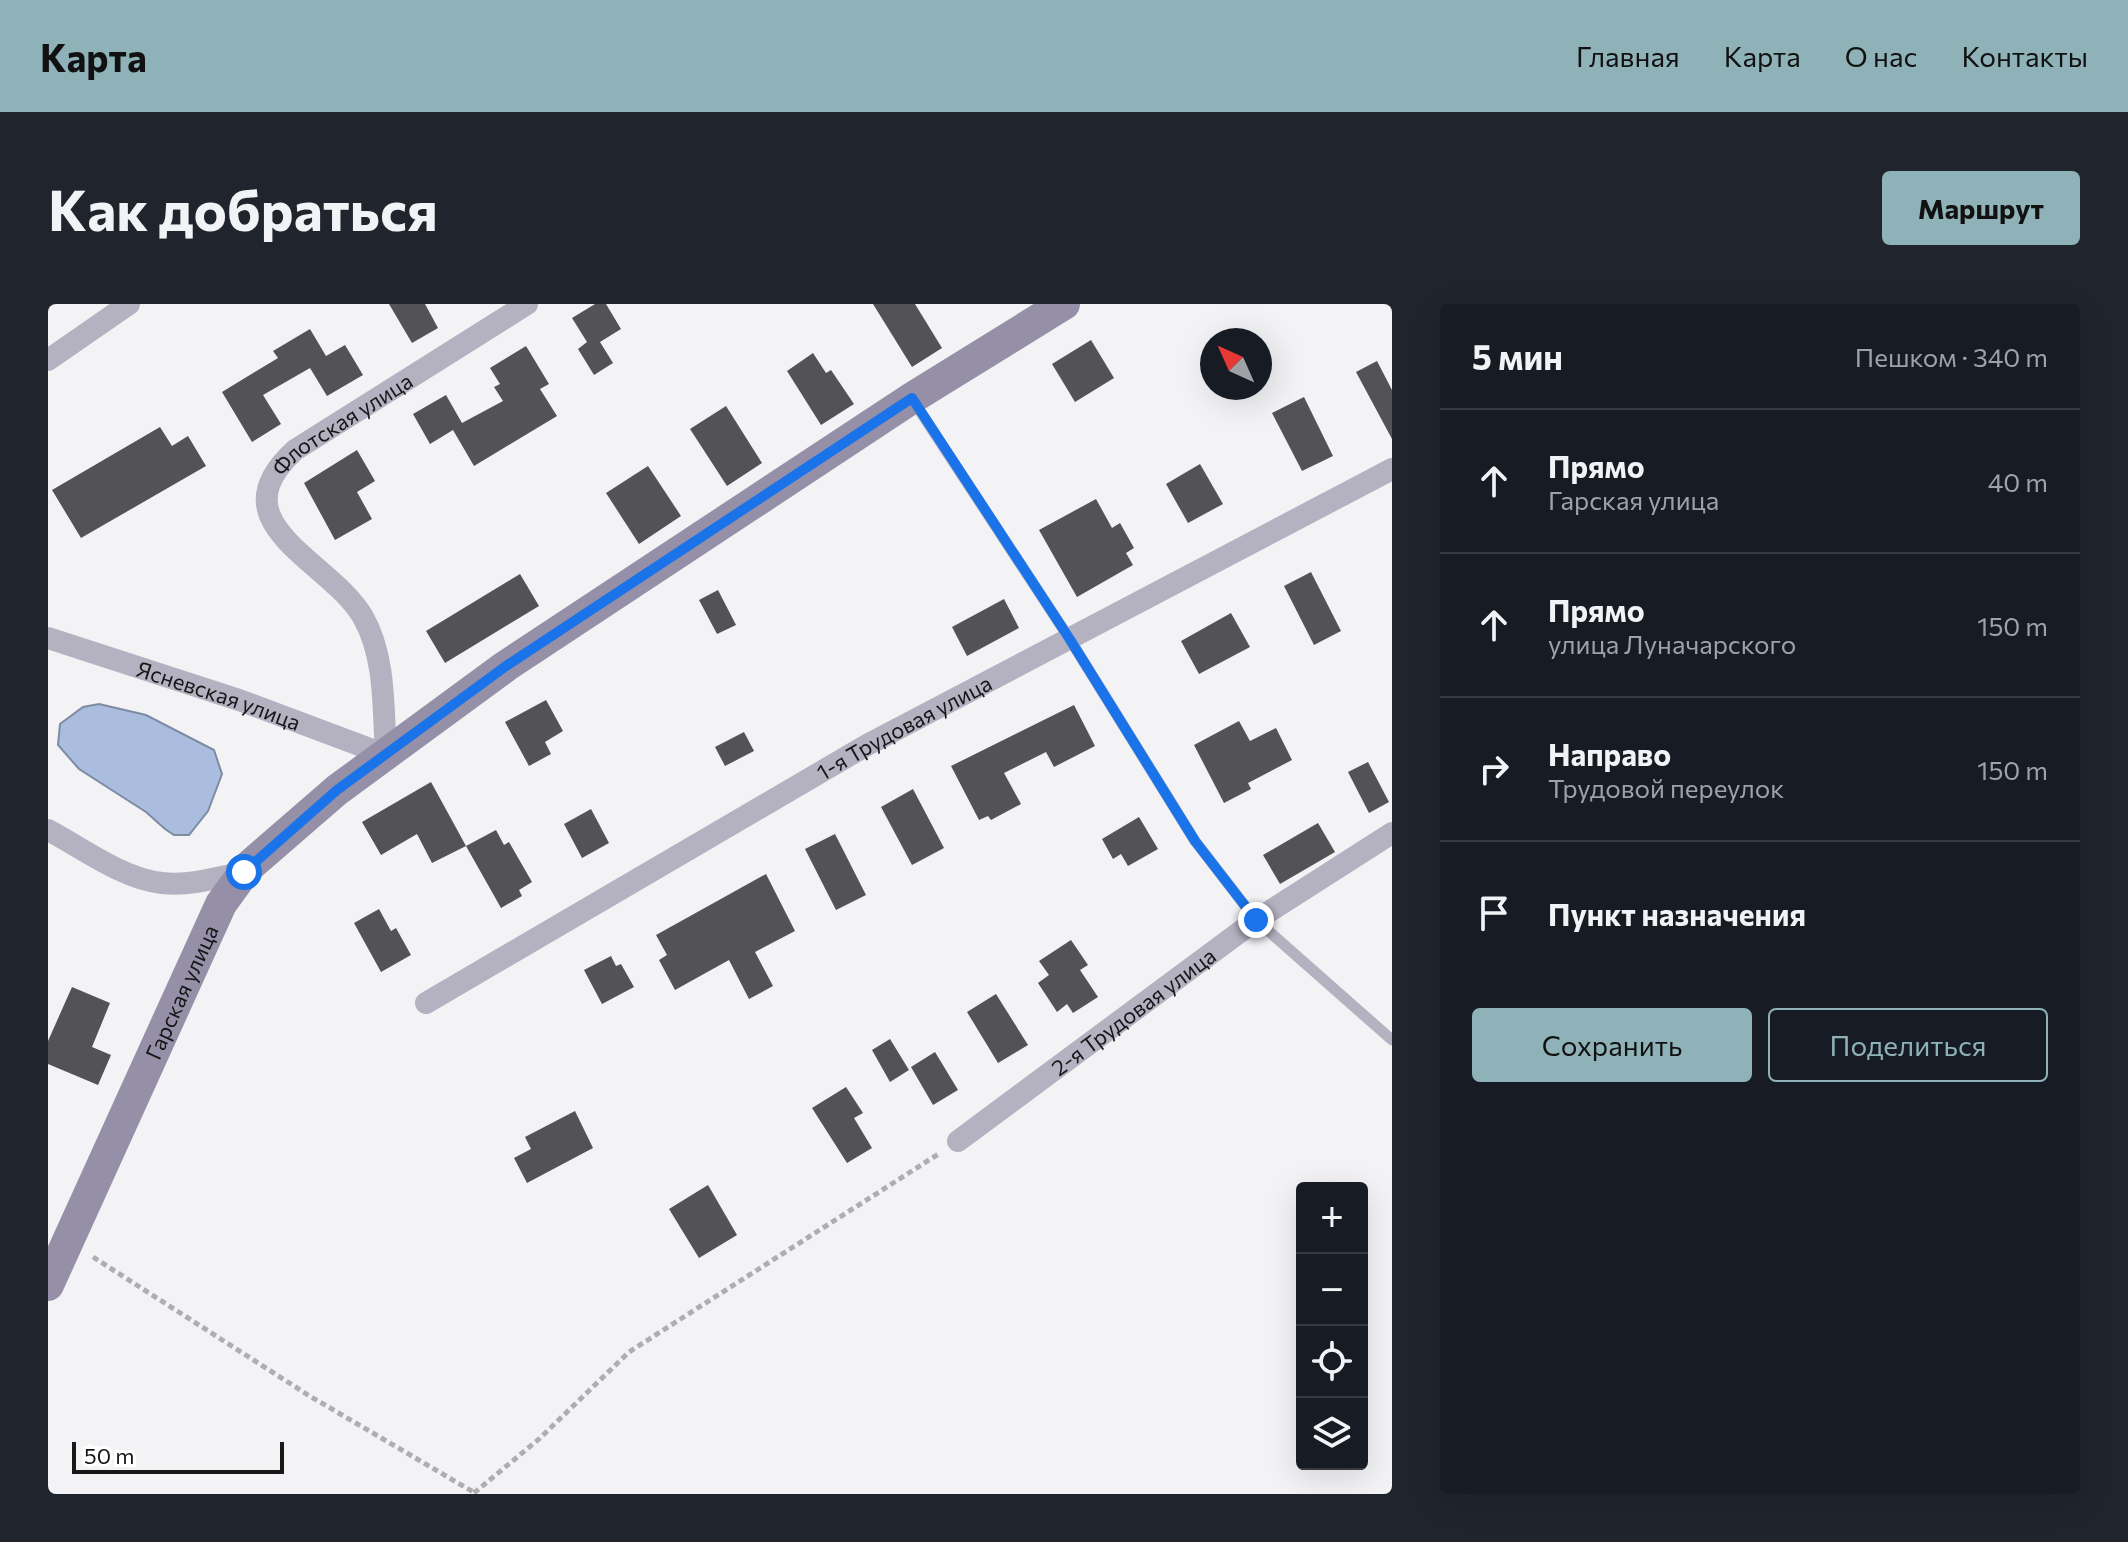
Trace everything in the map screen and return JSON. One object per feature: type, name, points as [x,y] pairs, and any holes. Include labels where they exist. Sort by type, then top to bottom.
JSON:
[{"type":"main road","name":"Гарская улица","points":[[48,1285],[57,1243],[221,904],[244,872],[337,790],[506,666],[912,398],[1064,304]]},
{"type":"street","points":[[48,360],[129,304]]},
{"type":"street","name":"Флотская улица","points":[[386,755],[381,676],[373,638],[362,615],[345,596],[278,533],[265,508],[268,486],[276,468],[295,450],[527,304]]},
{"type":"street","name":"1-я Трудовая улица","points":[[426,1003],[867,745],[1392,469]]},
{"type":"street","name":"Ясневская улица","points":[[48,638],[239,700],[386,755]]},
{"type":"street","points":[[48,830],[130,873],[161,883],[194,882],[244,872]]},
{"type":"street","name":"2-я Трудовая улица","points":[[958,1141],[1256,920],[1392,833]]},
{"type":"lane","points":[[912,398],[1069,638],[1195,841],[1256,920],[1392,1040]]},
{"type":"path","points":[[57,1243],[98,1259],[308,1395],[475,1493],[539,1439],[629,1352],[958,1141]]},
{"type":"water","points":[[99,704],[146,715],[214,750],[222,774],[208,811],[189,835],[174,835],[165,829],[146,812],[79,769],[58,745],[60,724],[83,707]]},
{"type":"building","points":[[389,304],[425,304],[438,328],[412,343]]},
{"type":"building","points":[[595,304],[606,304],[621,329],[600,342],[613,363],[594,375],[578,349],[587,342],[572,318]]},
{"type":"building","points":[[873,304],[915,304],[942,348],[912,367]]},
{"type":"building","points":[[310,329],[326,356],[345,345],[363,375],[327,396],[310,368],[263,395],[281,424],[252,442],[222,392],[278,358],[273,351]]},
{"type":"building","points":[[1091,340],[1114,378],[1075,402],[1052,364]]},
{"type":"building","points":[[526,346],[549,384],[540,389],[557,416],[474,466],[453,430],[430,444],[413,414],[446,395],[462,423],[503,401],[494,387],[500,384],[490,368]]},
{"type":"building","points":[[813,353],[826,373],[831,370],[854,404],[821,425],[787,371]]},
{"type":"building","points":[[1377,361],[1392,390],[1392,439],[1356,372]]},
{"type":"building","points":[[1304,397],[1333,456],[1302,471],[1272,413]]},
{"type":"building","points":[[726,406],[762,463],[727,486],[690,429]]},
{"type":"building","points":[[160,427],[172,446],[188,436],[206,466],[81,538],[52,490]]},
{"type":"building","points":[[357,450],[375,481],[357,492],[372,519],[335,540],[304,483]]},
{"type":"building","points":[[1200,464],[1223,504],[1188,523],[1166,484]]},
{"type":"building","points":[[648,466],[681,516],[639,544],[606,493]]},
{"type":"building","points":[[1096,499],[1112,528],[1120,523],[1134,548],[1126,553],[1133,565],[1077,597],[1039,530]]},
{"type":"building","points":[[1311,572],[1341,631],[1314,645],[1284,586]]},
{"type":"building","points":[[520,574],[539,606],[445,663],[426,631]]},
{"type":"building","points":[[718,590],[736,625],[717,634],[699,600]]},
{"type":"building","points":[[1004,599],[1019,628],[967,656],[952,627]]},
{"type":"building","points":[[1231,613],[1250,647],[1199,674],[1181,641]]},
{"type":"building","points":[[546,700],[563,731],[545,742],[551,754],[529,766],[505,722]]},
{"type":"building","points":[[1074,705],[1095,746],[1054,767],[1046,752],[1004,773],[1021,804],[991,820],[988,816],[979,820],[951,766]]},
{"type":"building","points":[[1239,721],[1250,741],[1276,728],[1292,760],[1248,783],[1251,789],[1224,803],[1194,745]]},
{"type":"building","points":[[744,732],[754,751],[725,766],[715,747]]},
{"type":"building","points":[[1368,762],[1389,802],[1369,813],[1348,772]]},
{"type":"building","points":[[431,782],[466,846],[432,863],[417,834],[381,855],[362,822]]},
{"type":"building","points":[[913,789],[944,848],[912,865],[881,807]]},
{"type":"building","points":[[591,809],[609,843],[582,858],[564,824]]},
{"type":"building","points":[[1139,817],[1158,849],[1128,866],[1121,854],[1113,859],[1102,839]]},
{"type":"building","points":[[1318,823],[1335,852],[1280,884],[1263,855]]},
{"type":"building","points":[[496,830],[504,845],[509,842],[532,882],[519,890],[522,896],[501,908],[466,846]]},
{"type":"building","points":[[835,834],[866,895],[836,910],[805,849]]},
{"type":"building","points":[[766,874],[795,931],[755,952],[773,986],[749,999],[729,960],[675,990],[659,960],[667,955],[656,935]]},
{"type":"building","points":[[379,909],[391,931],[396,928],[411,955],[381,972],[354,923]]},
{"type":"building","points":[[1071,940],[1088,965],[1080,970],[1098,997],[1073,1013],[1067,1004],[1057,1012],[1038,983],[1049,975],[1039,961]]},
{"type":"building","points":[[611,956],[616,966],[621,964],[634,987],[602,1004],[584,970]]},
{"type":"building","points":[[72,987],[110,1003],[92,1047],[111,1055],[98,1085],[48,1064],[48,1041]]},
{"type":"building","points":[[996,994],[1028,1045],[998,1063],[967,1012]]},
{"type":"building","points":[[890,1039],[909,1070],[890,1082],[872,1050]]},
{"type":"building","points":[[935,1052],[958,1090],[933,1105],[911,1067]]},
{"type":"building","points":[[846,1087],[863,1113],[854,1118],[872,1148],[847,1163],[812,1108]]},
{"type":"building","points":[[575,1111],[593,1148],[527,1183],[514,1158],[531,1149],[525,1137]]},
{"type":"building","points":[[708,1185],[737,1235],[699,1258],[669,1209]]},
{"type":"route","points":[[244,872],[337,790],[506,666],[912,398],[1069,638],[1195,841],[1256,920]]}]
